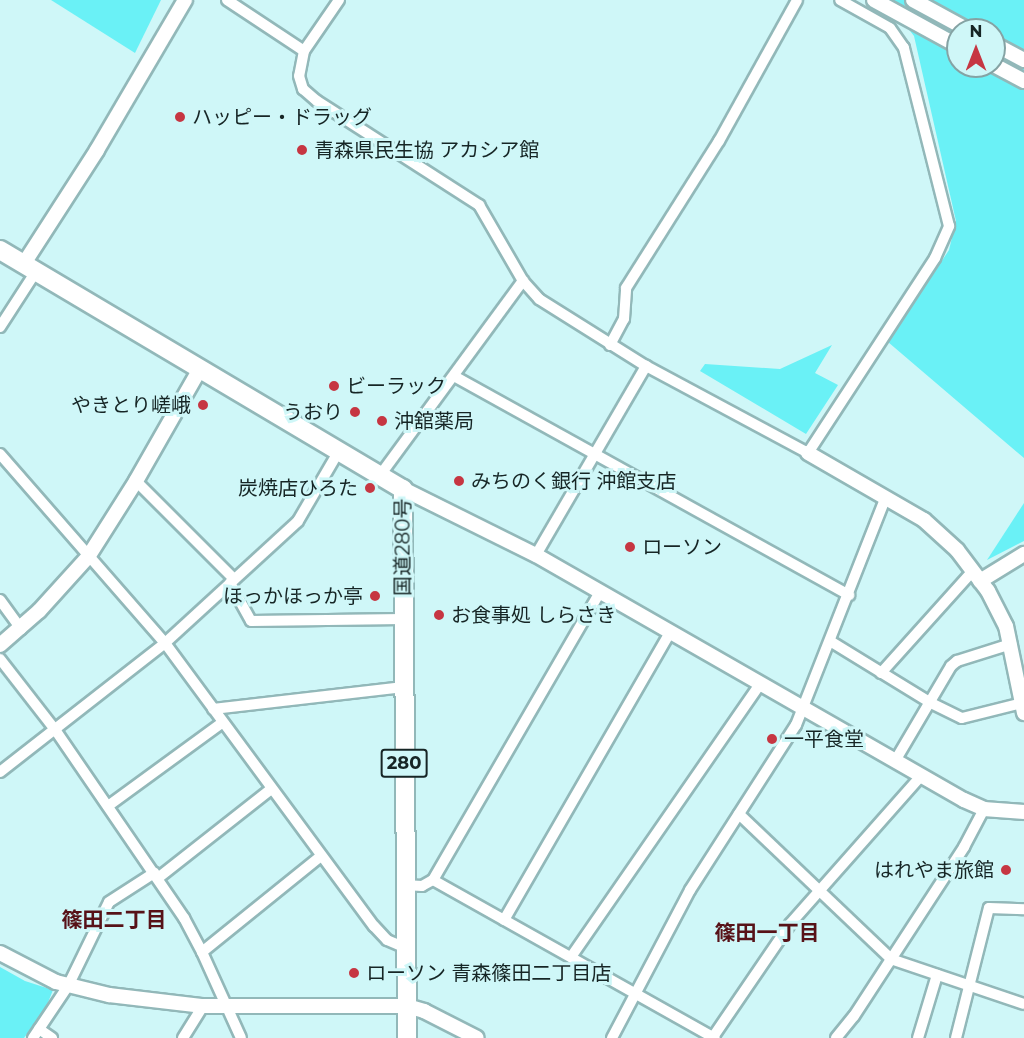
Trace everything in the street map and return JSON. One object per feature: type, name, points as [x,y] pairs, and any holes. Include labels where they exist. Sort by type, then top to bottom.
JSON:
[{"type":"highway","name":"国道280号","points":[[0,250],[340,449],[403,489],[404,885],[407,1038]]},
{"type":"street","points":[[0,327],[29,269],[185,0]]},
{"type":"street","points":[[227,0],[304,51]]},
{"type":"street","points":[[339,0],[304,51],[299,76],[303,89],[317,101],[478,205],[523,281],[539,299],[646,366],[886,497],[941,534],[976,576],[1001,615],[1011,644],[1023,708],[962,718],[931,703],[830,641]]},
{"type":"street","points":[[610,345],[624,318],[626,288],[719,141],[797,0]]},
{"type":"street","points":[[808,453],[935,258],[949,226],[904,48],[890,28],[841,0]]},
{"type":"street","points":[[874,0],[946,39]]},
{"type":"street","points":[[913,0],[947,18]]},
{"type":"street","points":[[1006,50],[1024,60]]},
{"type":"street","points":[[1006,71],[1024,81]]},
{"type":"street","points":[[381,474],[523,281]]},
{"type":"street","points":[[536,555],[646,366]]},
{"type":"street","points":[[0,645],[21,629],[88,557],[136,481],[200,369]]},
{"type":"street","points":[[454,376],[849,595]]},
{"type":"street","points":[[0,771],[56,731],[165,643],[298,521],[340,449]]},
{"type":"street","points":[[0,454],[165,643],[374,926],[387,940],[405,948]]},
{"type":"street","points":[[136,481],[232,581],[251,621],[403,619]]},
{"type":"street","points":[[403,489],[536,555],[895,761],[984,809],[1024,812]]},
{"type":"street","points":[[612,1038],[690,890],[804,709],[886,497]]},
{"type":"street","points":[[881,673],[976,576],[1024,554]]},
{"type":"street","points":[[404,885],[422,886],[434,880],[600,592]]},
{"type":"street","points":[[0,600],[21,629]]},
{"type":"street","points":[[504,920],[670,633]]},
{"type":"street","points":[[895,761],[951,666],[957,661],[1011,644]]},
{"type":"street","points":[[0,659],[56,731],[156,876],[202,952],[241,1038]]},
{"type":"street","points":[[571,957],[760,684]]},
{"type":"street","points":[[213,709],[404,687]]},
{"type":"street","points":[[108,806],[222,722]]},
{"type":"street","points":[[434,880],[714,1038],[789,924],[921,775]]},
{"type":"street","points":[[52,1038],[36,1033],[68,986],[109,902],[156,876],[271,789]]},
{"type":"street","points":[[836,1038],[854,1016],[964,848],[984,809]]},
{"type":"street","points":[[739,814],[891,958],[1024,1004]]},
{"type":"street","points":[[202,952],[321,856]]},
{"type":"street","points":[[956,1038],[989,908],[1024,909]]},
{"type":"street","points":[[0,953],[38,974],[68,986],[109,995],[203,1006],[407,1006],[424,1011],[477,1038]]},
{"type":"street","points":[[918,1038],[938,975]]},
{"type":"street","points":[[183,1038],[203,1006]]},
{"type":"shaded area","points":[[51,0],[161,0],[135,53]]},
{"type":"shaded area","points":[[886,0],[1024,0],[1024,458],[888,342],[949,250],[956,221],[914,36]]},
{"type":"shaded area","points":[[832,345],[815,373],[838,385],[806,434],[700,371],[705,364],[780,369]]},
{"type":"shaded area","points":[[1024,503],[1024,541],[987,560]]},
{"type":"shaded area","points":[[0,967],[25,981],[53,990],[45,1010],[24,1038],[0,1038]]},
{"type":"place","name":"ハッピー・ドラッグ","points":[[180,117]]},
{"type":"place","name":"青森県民生協 アカシア館","points":[[302,150]]},
{"type":"place","name":"ビーラック","points":[[334,386]]},
{"type":"place","name":"やきとり嵯峨","points":[[203,405]]},
{"type":"place","name":"うおり","points":[[355,412]]},
{"type":"place","name":"沖舘薬局","points":[[382,421]]},
{"type":"place","name":"みちのく銀行 沖館支店","points":[[459,481]]},
{"type":"place","name":"炭焼店ひろた","points":[[370,488]]},
{"type":"place","name":"ローソン","points":[[630,547]]},
{"type":"place","name":"ほっかほっか亭","points":[[375,596]]},
{"type":"place","name":"お食事処 しらさき","points":[[439,615]]},
{"type":"place","name":"一平食堂","points":[[772,739]]},
{"type":"place","name":"はれやま旅館","points":[[1006,870]]},
{"type":"place","name":"ローソン 青森篠田二丁目店","points":[[354,973]]},
{"type":"district","name":"篠田二丁目","points":[[114,920]]},
{"type":"district","name":"篠田一丁目","points":[[767,933]]}]
